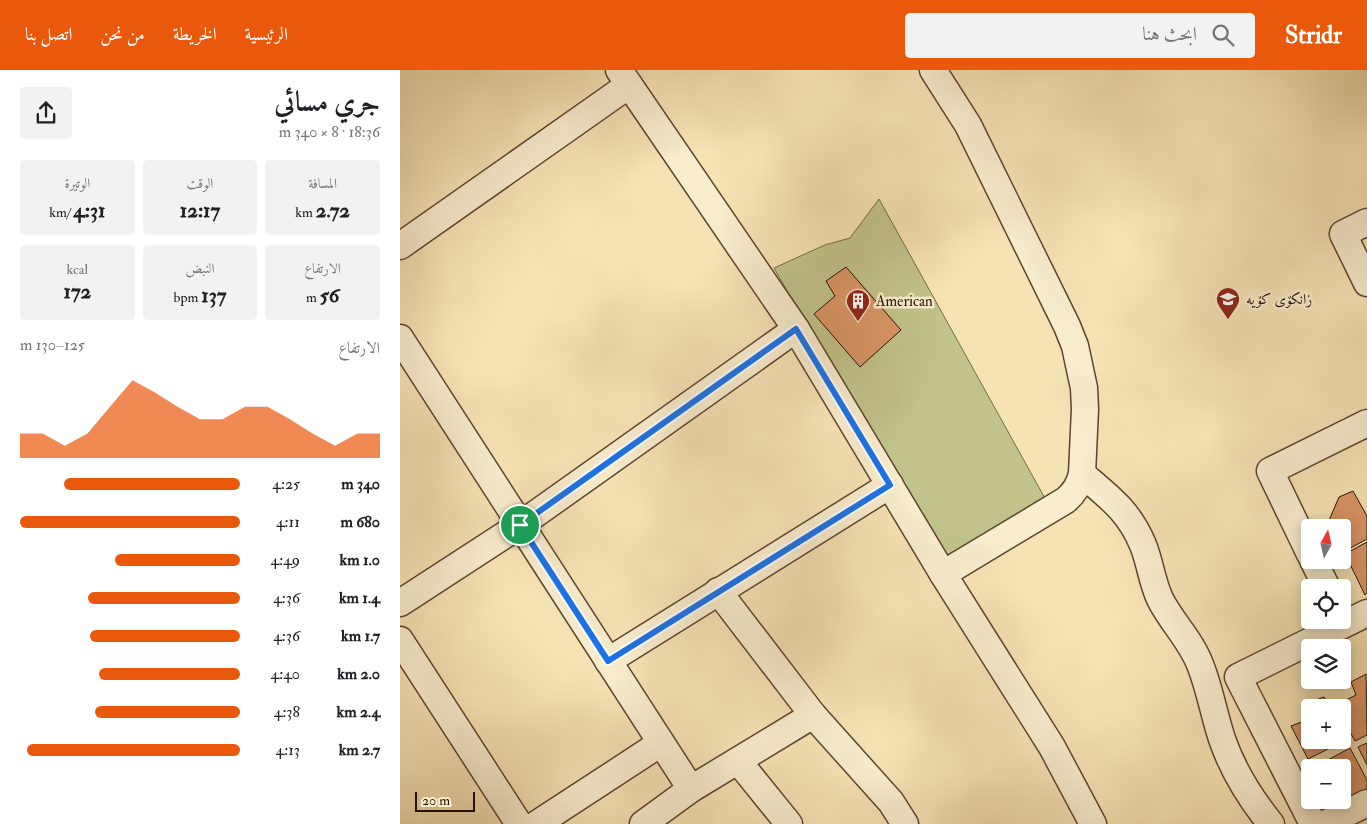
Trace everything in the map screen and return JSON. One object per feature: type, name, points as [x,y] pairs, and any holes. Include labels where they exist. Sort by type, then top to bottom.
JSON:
[{"type":"street","points":[[933,70],[968,125],[1067,326],[1075,346],[1084,388],[1085,409],[1082,474],[1074,492],[1066,500],[943,574]]},
{"type":"street","points":[[400,246],[624,77],[796,329],[943,574],[1052,747],[1093,824]]},
{"type":"street","points":[[1367,222],[1343,234],[1367,284]]},
{"type":"street","points":[[400,603],[520,525],[796,329]]},
{"type":"street","points":[[400,338],[691,789]]},
{"type":"street","points":[[1301,535],[1270,471],[1367,422]]},
{"type":"street","points":[[1082,474],[1119,505],[1131,521],[1144,546],[1161,600],[1189,641],[1201,665],[1222,739],[1231,763],[1248,793],[1271,824]]},
{"type":"street","points":[[608,661],[890,485]]},
{"type":"street","points":[[718,592],[813,715],[891,802],[905,824]]},
{"type":"street","points":[[1313,824],[1238,677],[1332,629]]},
{"type":"street","points":[[400,640],[519,824]]},
{"type":"street","points":[[643,824],[691,789],[813,715]]},
{"type":"street","points":[[538,824],[661,743]]},
{"type":"street","points":[[738,761],[789,824]]},
{"type":"street","points":[[1325,824],[1367,803]]},
{"type":"green space","points":[[879,199],[1052,511],[954,580],[774,268],[825,245],[850,238]]},
{"type":"building","name":"American","points":[[846,267],[901,330],[860,367],[814,314],[835,296],[826,281]]},
{"type":"building","points":[[1353,491],[1367,516],[1367,539],[1351,548],[1351,519],[1330,519],[1339,497]]},
{"type":"building","points":[[1367,542],[1367,593],[1365,595],[1351,566],[1351,551]]},
{"type":"building","points":[[1366,674],[1367,735],[1355,741],[1351,734],[1351,699],[1348,699],[1356,695],[1351,682]]},
{"type":"building","points":[[1301,722],[1301,745],[1291,726]]},
{"type":"building","points":[[1367,743],[1367,765],[1358,747]]},
{"type":"building","points":[[1303,749],[1328,749],[1308,759]]},
{"type":"building","points":[[1351,749],[1367,780],[1367,798],[1356,803],[1351,795],[1351,759],[1330,759]]},
{"type":"place","name":"زانکۆی کۆیە","points":[[1228,320]]},
{"type":"place","name":"American","points":[[858,322]]},
{"type":"route","points":[[796,329],[890,485],[608,661],[520,525],[796,329]]}]
